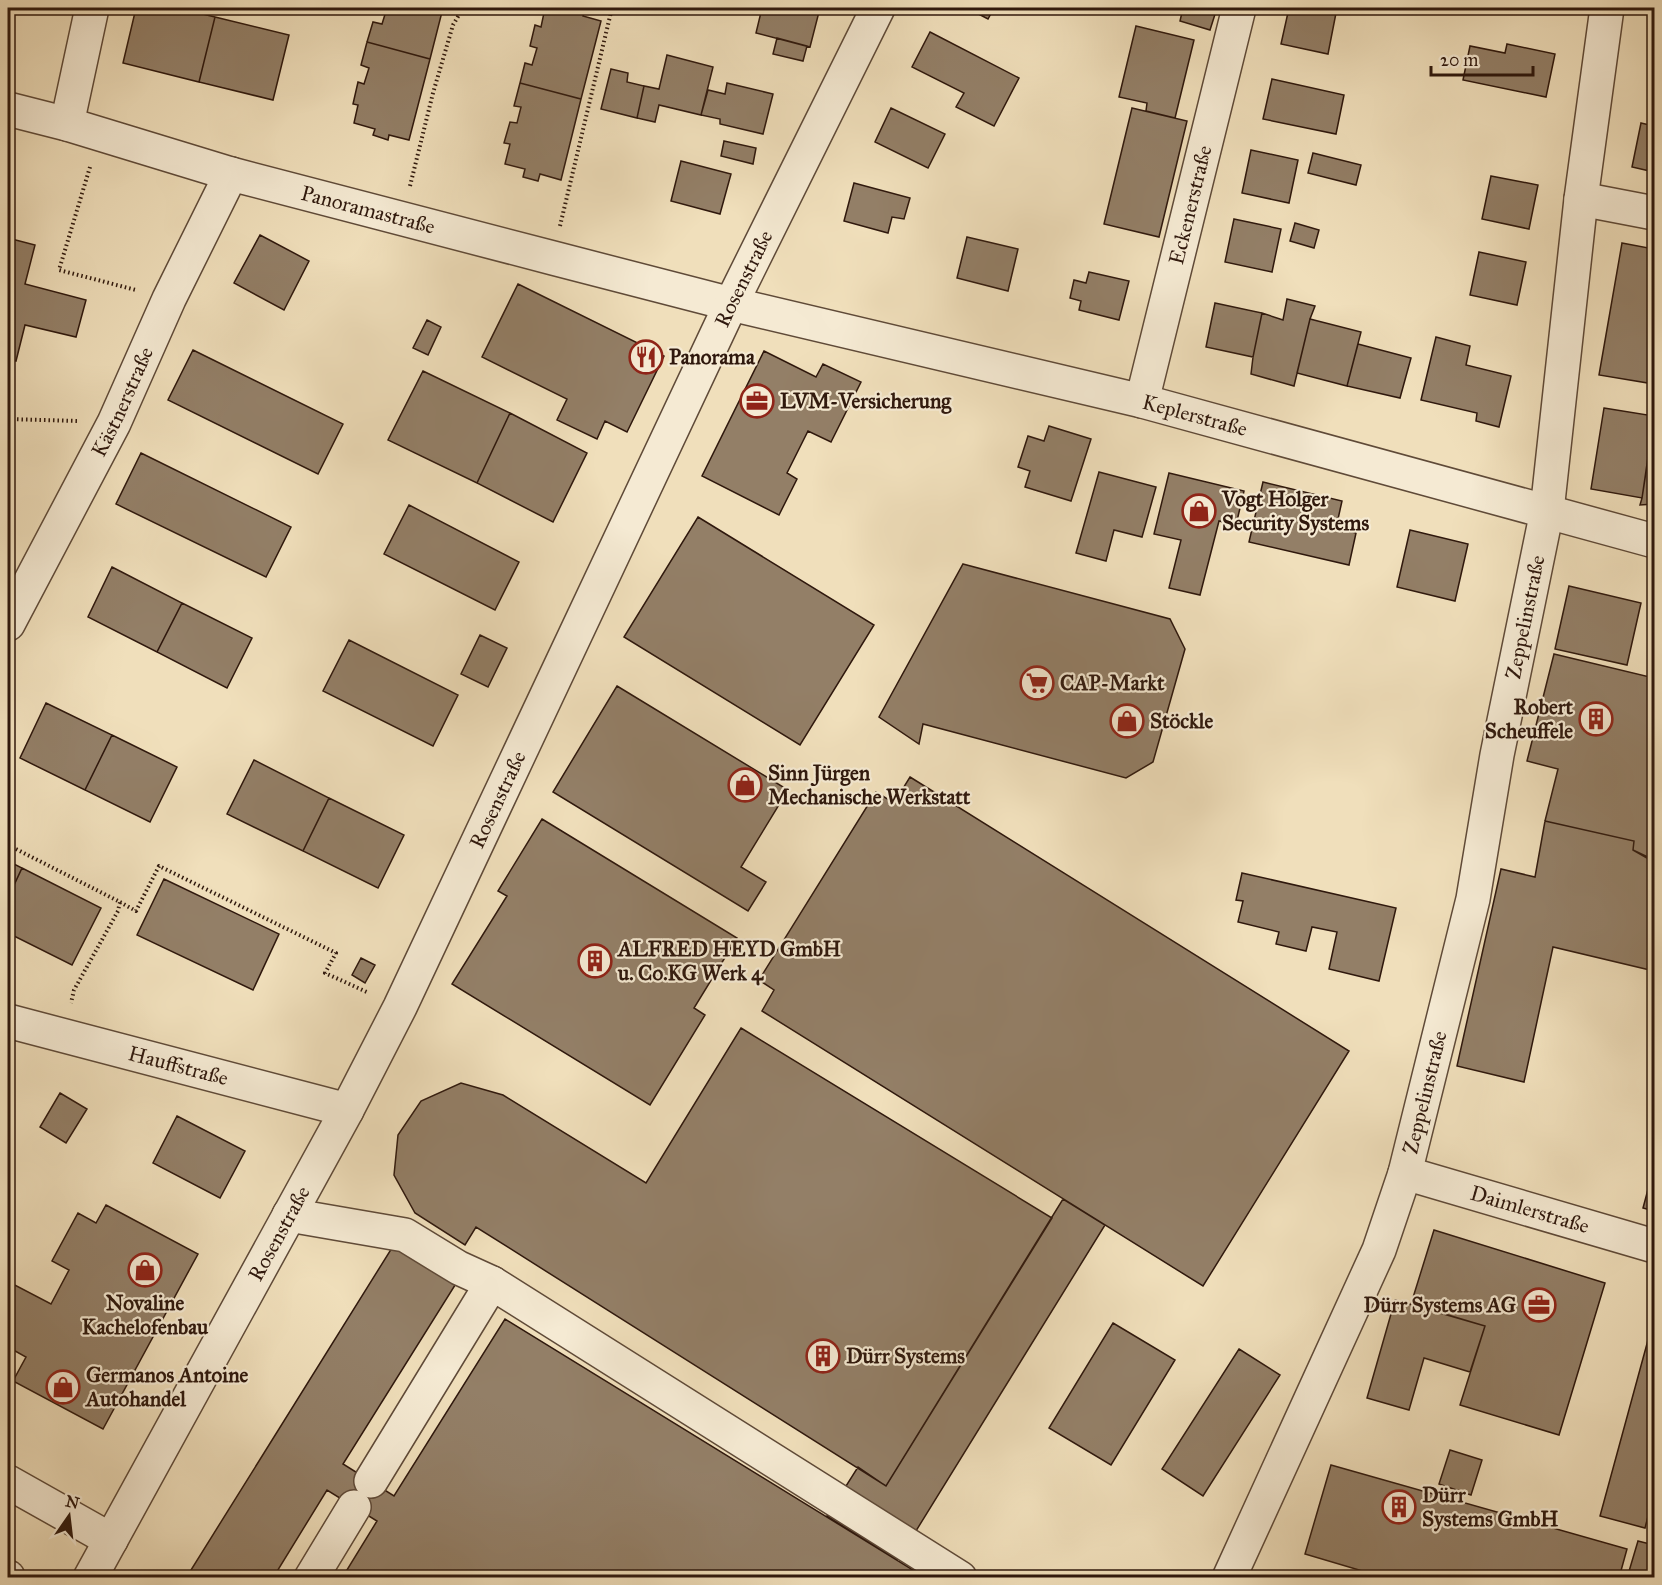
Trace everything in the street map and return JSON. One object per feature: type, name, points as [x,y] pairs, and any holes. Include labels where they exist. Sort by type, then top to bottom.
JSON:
[{"type":"street","points":[[67,124],[92,8]]},
{"type":"street","name":"Rosenstraße","points":[[90,1578],[347,1110],[400,1007],[731,304],[878,8]]},
{"type":"street","name":"Eckenerstraße","points":[[1142,401],[1239,8]]},
{"type":"street","name":"Zeppelinstraße","points":[[1229,1578],[1379,1250],[1405,1173],[1473,898],[1497,755],[1547,512],[1581,199],[1607,8]]},
{"type":"street","name":"Panoramastraße","points":[[8,110],[67,124],[231,174],[731,304]]},
{"type":"street","name":"Kästnerstraße","points":[[8,624],[114,423],[169,299],[231,174]]},
{"type":"street","points":[[1581,199],[1654,213]]},
{"type":"street","name":"Keplerstraße","points":[[731,304],[1142,401],[1654,541]]},
{"type":"street","name":"Hauffstraße","points":[[8,1021],[347,1110]]},
{"type":"street","name":"Daimlerstraße","points":[[1405,1173],[1654,1246]]},
{"type":"street","points":[[289,1215],[405,1235],[459,1268],[492,1283],[960,1578]]},
{"type":"street","points":[[311,1578],[492,1283]]},
{"type":"street","points":[[8,1482],[111,1540]]},
{"type":"path","points":[[402,219],[433,93],[453,25],[463,8]]},
{"type":"path","points":[[553,258],[612,8]]},
{"type":"path","points":[[100,134],[59,270],[169,299]]},
{"type":"path","points":[[8,419],[114,423]]},
{"type":"path","points":[[8,844],[136,911],[159,866],[336,953],[325,973],[400,1007]]},
{"type":"path","points":[[63,1036],[74,990],[118,911],[120,902]]},
{"type":"building","points":[[136,8],[178,8],[215,17],[199,82],[123,63]]},
{"type":"building","points":[[387,8],[443,8],[430,59],[367,42],[373,22],[382,24]]},
{"type":"building","points":[[545,8],[567,12],[568,8],[585,10],[583,16],[601,21],[581,99],[520,83],[525,63],[532,65],[537,48],[530,46],[535,25],[541,27]]},
{"type":"building","points":[[762,8],[820,8],[810,47],[756,33]]},
{"type":"building","points":[[967,8],[994,8],[988,19]]},
{"type":"building","points":[[1183,8],[1217,8],[1210,30],[1180,21]]},
{"type":"building","points":[[1289,8],[1309,8],[1336,13],[1328,54],[1281,44]]},
{"type":"building","points":[[215,17],[289,35],[273,100],[199,82]]},
{"type":"building","points":[[1136,26],[1194,40],[1175,118],[1146,111],[1147,103],[1119,97]]},
{"type":"building","points":[[930,32],[1019,78],[994,126],[956,107],[964,93],[912,67]]},
{"type":"building","points":[[777,38],[807,46],[803,61],[773,54]]},
{"type":"building","points":[[367,42],[430,59],[409,140],[389,135],[388,140],[373,135],[375,129],[354,123],[358,105],[353,104],[358,82],[364,84],[369,68],[361,65]]},
{"type":"building","points":[[1507,44],[1555,54],[1546,97],[1463,80],[1470,46],[1505,53]]},
{"type":"building","points":[[667,55],[713,67],[701,115],[659,105],[655,122],[637,118],[644,86],[659,89]]},
{"type":"building","points":[[611,69],[628,73],[627,82],[644,86],[637,118],[601,109]]},
{"type":"building","points":[[1272,79],[1344,95],[1336,134],[1263,119]]},
{"type":"building","points":[[520,83],[581,99],[561,180],[540,174],[538,181],[523,177],[525,169],[505,164],[510,144],[504,143],[510,122],[517,123],[521,107],[514,106]]},
{"type":"building","points":[[727,83],[773,94],[763,134],[720,124],[720,119],[701,115],[708,90],[725,94]]},
{"type":"building","points":[[891,108],[945,134],[928,168],[875,142]]},
{"type":"building","points":[[1132,108],[1187,121],[1159,237],[1104,224]]},
{"type":"building","points":[[1641,123],[1654,126],[1654,172],[1632,167]]},
{"type":"building","points":[[724,141],[756,148],[753,164],[721,156]]},
{"type":"building","points":[[1251,150],[1298,160],[1289,203],[1242,193]]},
{"type":"building","points":[[1313,153],[1361,165],[1356,185],[1308,173]]},
{"type":"building","points":[[681,161],[731,174],[720,214],[671,201]]},
{"type":"building","points":[[1491,176],[1538,185],[1529,229],[1482,219]]},
{"type":"building","points":[[854,183],[910,198],[904,219],[892,217],[888,233],[844,221]]},
{"type":"building","points":[[1234,219],[1281,229],[1272,272],[1225,262]]},
{"type":"building","points":[[1295,223],[1319,230],[1314,248],[1290,241]]},
{"type":"building","points":[[260,235],[309,261],[284,310],[234,283]]},
{"type":"building","points":[[967,237],[1018,249],[1008,291],[957,278]]},
{"type":"building","points":[[8,238],[35,245],[25,284],[86,300],[76,337],[25,325],[16,361],[8,359]]},
{"type":"building","points":[[1622,243],[1654,249],[1654,384],[1599,375]]},
{"type":"building","points":[[1479,252],[1526,262],[1517,305],[1470,295]]},
{"type":"building","points":[[1089,272],[1129,281],[1119,320],[1079,310],[1081,301],[1070,298],[1074,280],[1086,283]]},
{"type":"building","points":[[518,284],[664,356],[627,432],[605,421],[597,439],[557,420],[567,399],[482,357]]},
{"type":"building","points":[[1287,299],[1315,306],[1294,386],[1251,374],[1262,313],[1283,320]]},
{"type":"building","points":[[1215,303],[1262,313],[1253,357],[1206,347]]},
{"type":"building","points":[[1310,319],[1361,332],[1347,386],[1297,373]]},
{"type":"building","points":[[427,320],[441,327],[428,355],[413,348]]},
{"type":"building","points":[[1436,337],[1470,346],[1466,365],[1511,376],[1499,427],[1476,421],[1477,413],[1421,400]]},
{"type":"building","points":[[1358,344],[1411,358],[1400,398],[1347,386]]},
{"type":"building","points":[[193,350],[343,424],[318,474],[168,400]]},
{"type":"building","points":[[764,351],[816,377],[823,364],[861,382],[831,442],[808,431],[787,473],[797,479],[779,515],[702,476]]},
{"type":"building","points":[[423,371],[510,413],[477,483],[388,440]]},
{"type":"building","points":[[1604,408],[1654,416],[1642,498],[1591,489]]},
{"type":"building","points":[[510,413],[587,453],[553,522],[477,483]]},
{"type":"building","points":[[1654,420],[1654,504],[1640,505],[1642,498]]},
{"type":"building","points":[[1049,426],[1091,439],[1071,501],[1025,487],[1030,471],[1018,467],[1028,436],[1044,441]]},
{"type":"building","points":[[141,453],[291,527],[266,577],[116,504]]},
{"type":"building","points":[[1099,472],[1156,487],[1142,537],[1114,530],[1106,561],[1076,553]]},
{"type":"building","points":[[1169,473],[1244,491],[1236,525],[1219,521],[1200,595],[1169,588],[1181,540],[1154,534]]},
{"type":"building","points":[[1263,482],[1342,501],[1336,528],[1356,533],[1349,565],[1249,542]]},
{"type":"building","points":[[409,505],[519,562],[495,610],[384,554]]},
{"type":"building","points":[[698,517],[874,625],[800,745],[624,637]]},
{"type":"building","points":[[1410,530],[1468,544],[1455,601],[1397,587]]},
{"type":"building","name":"CAP-Markt","points":[[963,564],[1170,619],[1185,649],[1153,762],[1126,778],[923,724],[919,744],[879,717]]},
{"type":"building","points":[[112,567],[182,603],[157,652],[88,617]]},
{"type":"building","points":[[1569,586],[1641,603],[1627,665],[1555,649]]},
{"type":"building","points":[[182,603],[252,638],[227,688],[157,652]]},
{"type":"building","points":[[480,635],[507,648],[488,687],[461,674]]},
{"type":"building","points":[[349,640],[458,695],[433,746],[323,691]]},
{"type":"building","name":"Robert Scheuffele","points":[[1554,654],[1654,678],[1654,860],[1633,850],[1634,841],[1545,821],[1558,769],[1527,761]]},
{"type":"building","points":[[617,686],[788,790],[741,867],[766,882],[748,911],[553,792]]},
{"type":"building","points":[[46,703],[112,735],[85,790],[20,758]]},
{"type":"building","points":[[112,735],[177,767],[150,822],[85,790]]},
{"type":"building","points":[[254,760],[329,798],[303,851],[227,814]]},
{"type":"building","points":[[910,777],[1349,1051],[1203,1286],[762,1011],[774,990],[759,980],[876,792],[894,803]]},
{"type":"building","points":[[329,798],[404,835],[378,888],[303,851]]},
{"type":"building","name":"ALFRED HEYD GmbH u. Co.KG Werk 4","points":[[542,819],[737,938],[694,1008],[705,1015],[650,1105],[452,984],[507,896],[498,891]]},
{"type":"building","points":[[1545,821],[1634,841],[1633,850],[1654,862],[1654,971],[1553,947],[1524,1082],[1457,1066],[1501,869],[1535,877]]},
{"type":"building","points":[[8,861],[22,868],[8,898]]},
{"type":"building","points":[[22,868],[101,908],[72,965],[8,933],[8,898]]},
{"type":"building","points":[[1242,873],[1396,908],[1379,981],[1329,969],[1337,932],[1312,927],[1306,951],[1276,944],[1279,932],[1238,922],[1243,901],[1236,900]]},
{"type":"building","points":[[164,879],[279,934],[253,990],[137,935]]},
{"type":"building","points":[[361,958],[375,965],[365,983],[352,975]]},
{"type":"building","name":"Dürr Systems","points":[[741,1028],[1052,1218],[886,1486],[476,1227],[465,1245],[415,1213],[394,1175],[398,1135],[421,1101],[461,1083],[503,1095],[646,1183]]},
{"type":"building","points":[[60,1093],[87,1109],[66,1143],[40,1127]]},
{"type":"building","points":[[177,1116],[245,1151],[220,1198],[153,1163]]},
{"type":"building","points":[[1654,1167],[1654,1211],[1643,1208]]},
{"type":"building","points":[[1063,1199],[1105,1225],[898,1560],[827,1516],[858,1467],[886,1486]]},
{"type":"building","points":[[106,1205],[198,1254],[103,1429],[13,1381],[26,1357],[8,1347],[8,1290],[11,1283],[51,1304],[69,1270],[52,1261],[78,1213],[96,1223]]},
{"type":"building","points":[[1434,1230],[1605,1283],[1559,1435],[1460,1405],[1485,1326],[1411,1304]]},
{"type":"building","points":[[395,1243],[457,1282],[343,1464],[394,1496],[505,1319],[926,1578],[342,1578],[377,1521],[327,1490],[273,1578],[186,1578]]},
{"type":"building","points":[[1395,1300],[1485,1326],[1470,1372],[1424,1358],[1409,1410],[1367,1398]]},
{"type":"building","points":[[1654,1318],[1654,1493],[1645,1528],[1600,1516]]},
{"type":"building","points":[[1113,1323],[1175,1360],[1111,1465],[1049,1428]]},
{"type":"building","points":[[1239,1349],[1280,1375],[1203,1496],[1162,1469]]},
{"type":"building","points":[[1450,1450],[1482,1460],[1471,1495],[1439,1484]]},
{"type":"building","name":"Dürr Systems GmbH","points":[[1331,1465],[1627,1549],[1619,1578],[1386,1578],[1305,1554]]},
{"type":"building","points":[[1638,1541],[1654,1545],[1654,1578],[1627,1578]]},
{"type":"place","name":"Panorama","points":[[646,357]]},
{"type":"place","name":"LVM-Versicherung","points":[[757,401]]},
{"type":"place","name":"Vogt Holger Security Systems","points":[[1199,511]]},
{"type":"place","name":"CAP-Markt","points":[[1037,683]]},
{"type":"place","name":"Robert Scheuffele","points":[[1596,719]]},
{"type":"place","name":"Stöckle","points":[[1127,721]]},
{"type":"place","name":"Sinn Jürgen Mechanische Werkstatt","points":[[745,785]]},
{"type":"place","name":"ALFRED HEYD GmbH u. Co.KG Werk 4","points":[[595,961]]},
{"type":"place","name":"Novaline Kachelofenbau","points":[[145,1270]]},
{"type":"place","name":"Dürr Systems AG","points":[[1539,1305]]},
{"type":"place","name":"Dürr Systems","points":[[823,1356]]},
{"type":"place","name":"Germanos Antoine Autohandel","points":[[63,1387]]},
{"type":"place","name":"Dürr Systems GmbH","points":[[1399,1507]]}]
